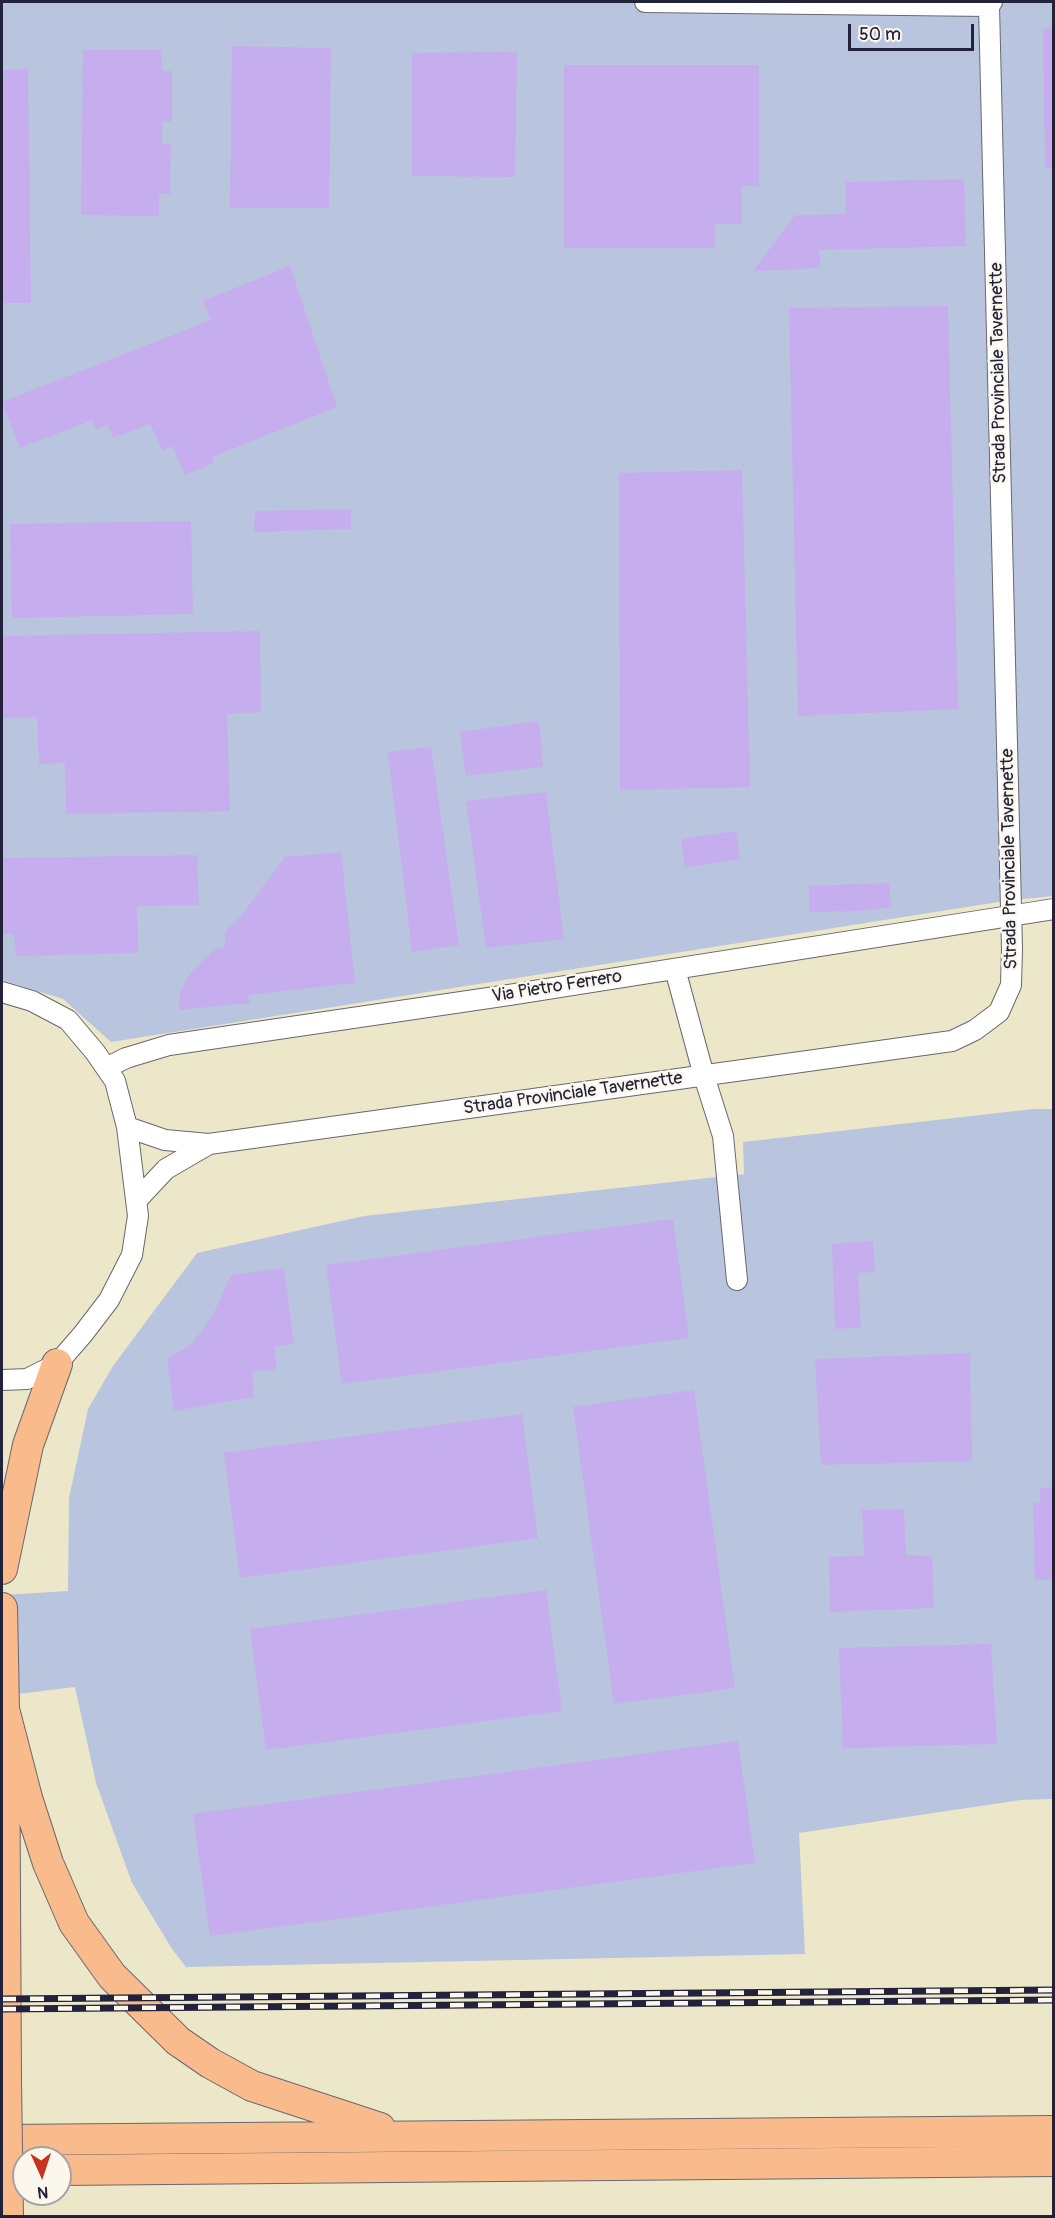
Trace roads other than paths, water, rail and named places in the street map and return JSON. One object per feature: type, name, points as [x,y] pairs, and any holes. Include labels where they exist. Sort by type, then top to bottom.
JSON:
[{"type":"highway","points":[[2,1569],[28,1445],[57,1364]]},
{"type":"highway","points":[[2,1608],[8,2217]]},
{"type":"highway","points":[[3,1714],[48,1863],[74,1923],[112,1976],[178,2041],[210,2063],[252,2086],[405,2136]]},
{"type":"highway","points":[[2,2140],[1053,2131]]},
{"type":"highway","points":[[72,2170],[1053,2161]]},
{"type":"street","points":[[645,2],[991,4]]},
{"type":"street","name":"Strada Provinciale Tavernette","points":[[127,1127],[165,1140],[209,1144],[952,1041],[975,1030],[999,1012],[1011,985],[1012,915],[991,4]]},
{"type":"street","name":"Via Pietro Ferrero","points":[[106,1068],[169,1045],[675,969],[1053,909]]},
{"type":"street","points":[[675,969],[723,1136],[737,1280]]},
{"type":"street","points":[[2,992],[32,1001],[68,1020],[115,1081],[127,1127],[138,1200],[132,1255],[109,1300],[57,1364],[27,1379],[2,1380]]},
{"type":"street","name":"Strada Provinciale Tavernette","points":[[138,1200],[166,1169],[209,1144]]},
{"type":"railway","points":[[2,1999],[1054,1990]]},
{"type":"railway","points":[[2,2009],[1054,2000]]}]
